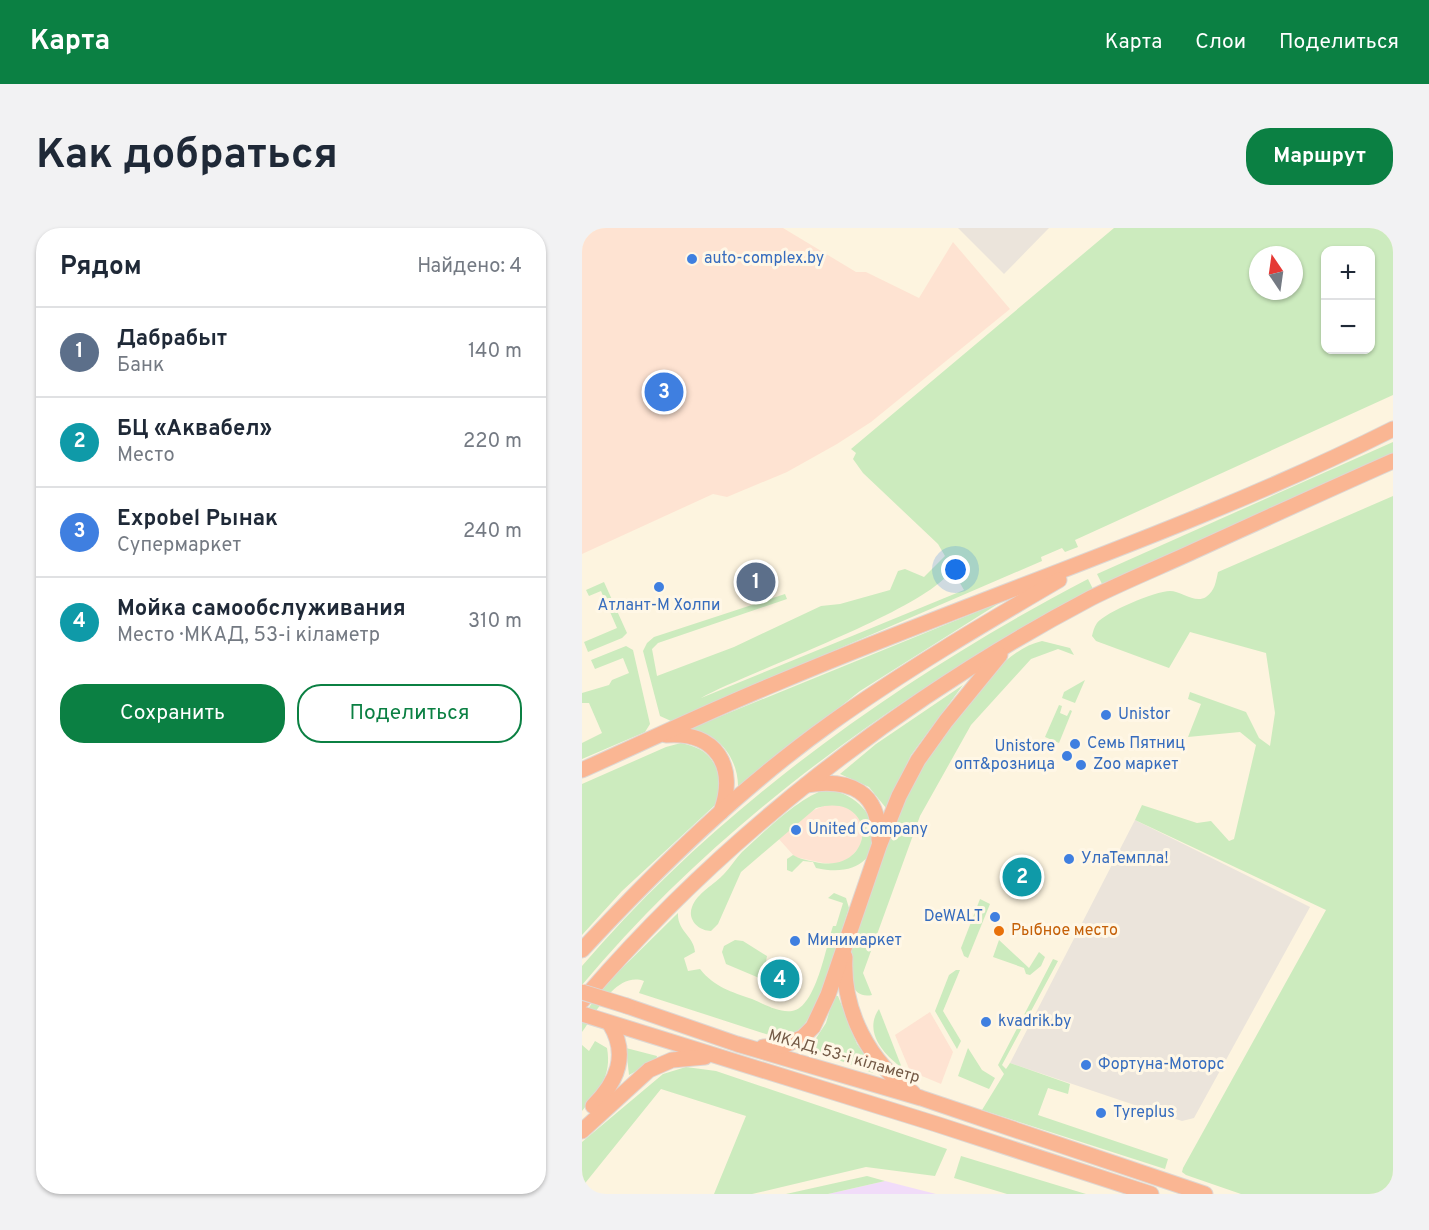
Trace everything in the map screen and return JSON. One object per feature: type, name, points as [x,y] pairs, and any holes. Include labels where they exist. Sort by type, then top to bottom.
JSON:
[{"type":"highway","points":[[582,770],[777,682],[1087,562],[1351,450],[1393,429]]},
{"type":"highway","points":[[1151,1194],[936,1124],[610,1024],[582,1001],[696,881],[806,785],[867,737],[931,693],[1013,642],[1102,593],[1393,461]]},
{"type":"highway","points":[[582,950],[633,896],[720,814],[754,783],[830,723],[906,673],[1087,562]]},
{"type":"highway","points":[[737,1044],[774,1047],[803,1037],[813,1027],[899,796],[918,760],[973,687],[1013,642]]},
{"type":"highway","points":[[660,735],[694,736],[715,750],[727,770],[728,785],[720,814]]},
{"type":"highway","points":[[806,785],[839,784],[859,791],[867,798],[878,817],[879,846]]},
{"type":"highway","points":[[846,939],[846,990],[852,1013],[879,1063],[921,1098]]},
{"type":"highway","name":"МКАД, 53-і кіламетр","points":[[582,1001],[627,1006],[737,1044],[921,1098],[1206,1194]]},
{"type":"highway","points":[[582,1116],[606,1093],[620,1069],[618,1041],[610,1024]]},
{"type":"highway","points":[[582,1131],[649,1070],[672,1060],[714,1057]]},
{"type":"shaded area","points":[[582,228],[783,228],[856,272],[866,272],[919,298],[953,242],[1010,309],[871,422],[837,444],[787,472],[727,497],[713,494],[582,554]]},
{"type":"shaded area","points":[[958,228],[1049,228],[1004,274]]},
{"type":"shaded area","points":[[828,804],[842,805],[852,810],[860,820],[863,833],[860,846],[851,857],[838,864],[795,857],[778,838],[805,814]]},
{"type":"shaded area","points":[[1135,820],[1310,907],[1194,1118],[1182,1121],[1010,1063]]},
{"type":"shaded area","points":[[930,1012],[953,1052],[941,1084],[910,1071],[895,1035]]},
{"type":"shaded area","points":[[885,1181],[936,1194],[828,1194]]},
{"type":"green space","points":[[1114,228],[1393,228],[1393,395],[1075,540],[1078,547],[1065,552],[1062,548],[1041,557],[1042,561],[671,721],[660,716],[643,651],[654,637],[785,594],[787,599],[658,643],[652,649],[657,676],[734,647],[821,606],[840,604],[890,590],[898,571],[905,569],[924,577],[945,556],[938,544],[863,473],[853,459],[856,453],[851,449]],"holes":[[[952,569],[964,590],[701,698],[876,620],[911,602],[937,585]]]},
{"type":"green space","points":[[1393,442],[1393,454],[1102,584],[1097,574]]},
{"type":"green space","points":[[1393,496],[1393,1194],[1241,1194],[1186,1175],[1182,1172],[1183,1168],[1326,910],[1135,820],[1142,805],[1197,823],[1211,821],[1229,841],[1234,839],[1256,745],[1240,732],[1188,737],[1201,704],[1188,699],[1190,692],[1246,712],[1259,738],[1270,746],[1275,713],[1266,653],[1190,632],[1169,668],[1096,641],[1092,636],[1094,628],[1102,618],[1120,608],[1154,594],[1170,591],[1202,599],[1213,589],[1218,572]]},
{"type":"green space","points":[[1088,579],[1093,589],[1022,628],[884,715],[755,813],[694,867],[636,924],[582,985],[582,966],[635,907],[753,799],[882,702],[1018,617]]},
{"type":"green space","points":[[604,582],[627,633],[622,638],[588,652],[584,642],[617,628],[601,591],[589,596],[586,590]]},
{"type":"green space","points":[[1001,602],[860,691],[738,788],[735,767],[717,740],[698,731],[687,730]]},
{"type":"green space","points":[[1042,641],[1070,648],[1074,655],[1058,649],[1031,659],[971,725],[920,816],[863,973],[872,995],[858,992],[851,981],[850,950],[882,852],[901,804],[924,758],[986,680],[1003,663],[1022,649]]},
{"type":"green space","points":[[626,646],[633,650],[650,724],[645,732],[582,759],[582,743],[602,733],[589,703],[582,703],[582,693],[609,685],[612,680],[629,673],[623,658],[595,669],[591,660]]},
{"type":"green space","points":[[1085,680],[1075,703],[1062,698],[1064,692]]},
{"type":"green space","points":[[963,685],[911,755],[886,808],[869,787],[840,774],[876,744]]},
{"type":"green space","points":[[1059,705],[1062,706],[1060,713],[1067,716],[1070,710],[1072,711],[1059,743],[1045,737]]},
{"type":"green space","points":[[681,743],[704,752],[716,767],[723,783],[715,805],[622,891],[582,935],[582,784],[666,747]]},
{"type":"green space","points":[[827,789],[849,797],[864,809],[872,824],[874,839],[870,854],[859,865],[841,870],[816,868],[813,862],[803,861],[792,872],[787,870],[787,859],[793,855],[815,862],[835,863],[850,857],[859,846],[862,834],[860,821],[851,811],[837,806],[816,808],[741,872],[718,924],[711,931],[698,927],[691,912],[694,902],[702,893],[724,874],[742,852],[771,825],[805,799]]},
{"type":"green space","points":[[834,893],[846,898],[849,908],[817,1006],[804,1025],[795,1033],[769,1035],[639,993],[644,981],[634,980],[624,982],[608,996],[582,1032],[582,1017],[606,984],[678,913],[680,924],[694,946],[695,952],[684,958],[688,971],[700,969],[724,988],[777,1009],[792,1011],[800,1007],[814,988],[833,926],[836,926],[843,903],[828,898]]},
{"type":"green space","points":[[980,899],[990,904],[968,958],[964,956],[961,948]]},
{"type":"green space","points":[[735,940],[743,941],[767,956],[768,972],[778,986],[726,964],[722,952],[724,946]]},
{"type":"green space","points":[[999,940],[1029,968],[1039,952],[1045,957],[1041,966],[1030,975],[1026,974],[1024,968],[993,957]]},
{"type":"green space","points":[[1053,959],[1058,961],[1002,1065],[1006,1069],[1010,1063],[1070,1084],[1068,1094],[1048,1088],[1038,1115],[1168,1159],[1165,1169],[982,1110],[1004,1074],[998,1065]]},
{"type":"green space","points":[[960,970],[943,1011],[961,1041],[957,1049],[935,1011],[949,975]]},
{"type":"green space","points":[[834,996],[838,996],[857,1044],[876,1070],[873,1073],[809,1049],[826,1023]]},
{"type":"green space","points":[[879,1009],[902,1068],[883,1050],[874,1034],[873,1026]]},
{"type":"green space","points":[[595,1041],[607,1048],[608,1067],[599,1089],[582,1111],[582,1045],[589,1051]]},
{"type":"green space","points":[[626,1048],[657,1056],[656,1060],[629,1075]]},
{"type":"green space","points":[[968,1048],[982,1070],[995,1078],[989,1089],[958,1076]]},
{"type":"green space","points":[[686,1067],[716,1071],[947,1149],[935,1176],[866,1167],[752,1194],[714,1194],[746,1116],[661,1089],[582,1187],[582,1142],[663,1074]]},
{"type":"green space","points":[[961,1156],[1086,1194],[1007,1194],[954,1178]]},
{"type":"green space","points":[[867,1176],[885,1181],[828,1194],[786,1194]]},
{"type":"place","name":"auto-complex.by","points":[[692,259]]},
{"type":"place","name":"Expobel Рынак","points":[[664,392]]},
{"type":"place","name":"Дабрабыт","points":[[756,582]]},
{"type":"place","name":"Атлант-М Холпи","points":[[659,587]]},
{"type":"place","name":"Unistor","points":[[1106,715]]},
{"type":"place","name":"Семь Пятниц","points":[[1075,744]]},
{"type":"place","name":"Unistore опт&розница","points":[[1067,756]]},
{"type":"place","name":"Zoo маркет","points":[[1081,765]]},
{"type":"place","name":"United Company","points":[[796,830]]},
{"type":"place","name":"УлаТемпла!","points":[[1069,859]]},
{"type":"place","name":"БЦ «Аквабел»","points":[[1022,877]]},
{"type":"place","name":"DeWALT","points":[[995,917]]},
{"type":"place","name":"Рыбное место","points":[[999,931]]},
{"type":"place","name":"Минимаркет","points":[[795,941]]},
{"type":"place","name":"Мойка самообслуживания","points":[[780,979]]},
{"type":"place","name":"kvadrik.by","points":[[986,1022]]},
{"type":"place","name":"Фортуна-Моторс","points":[[1086,1065]]},
{"type":"place","name":"Tyreplus","points":[[1101,1113]]}]
